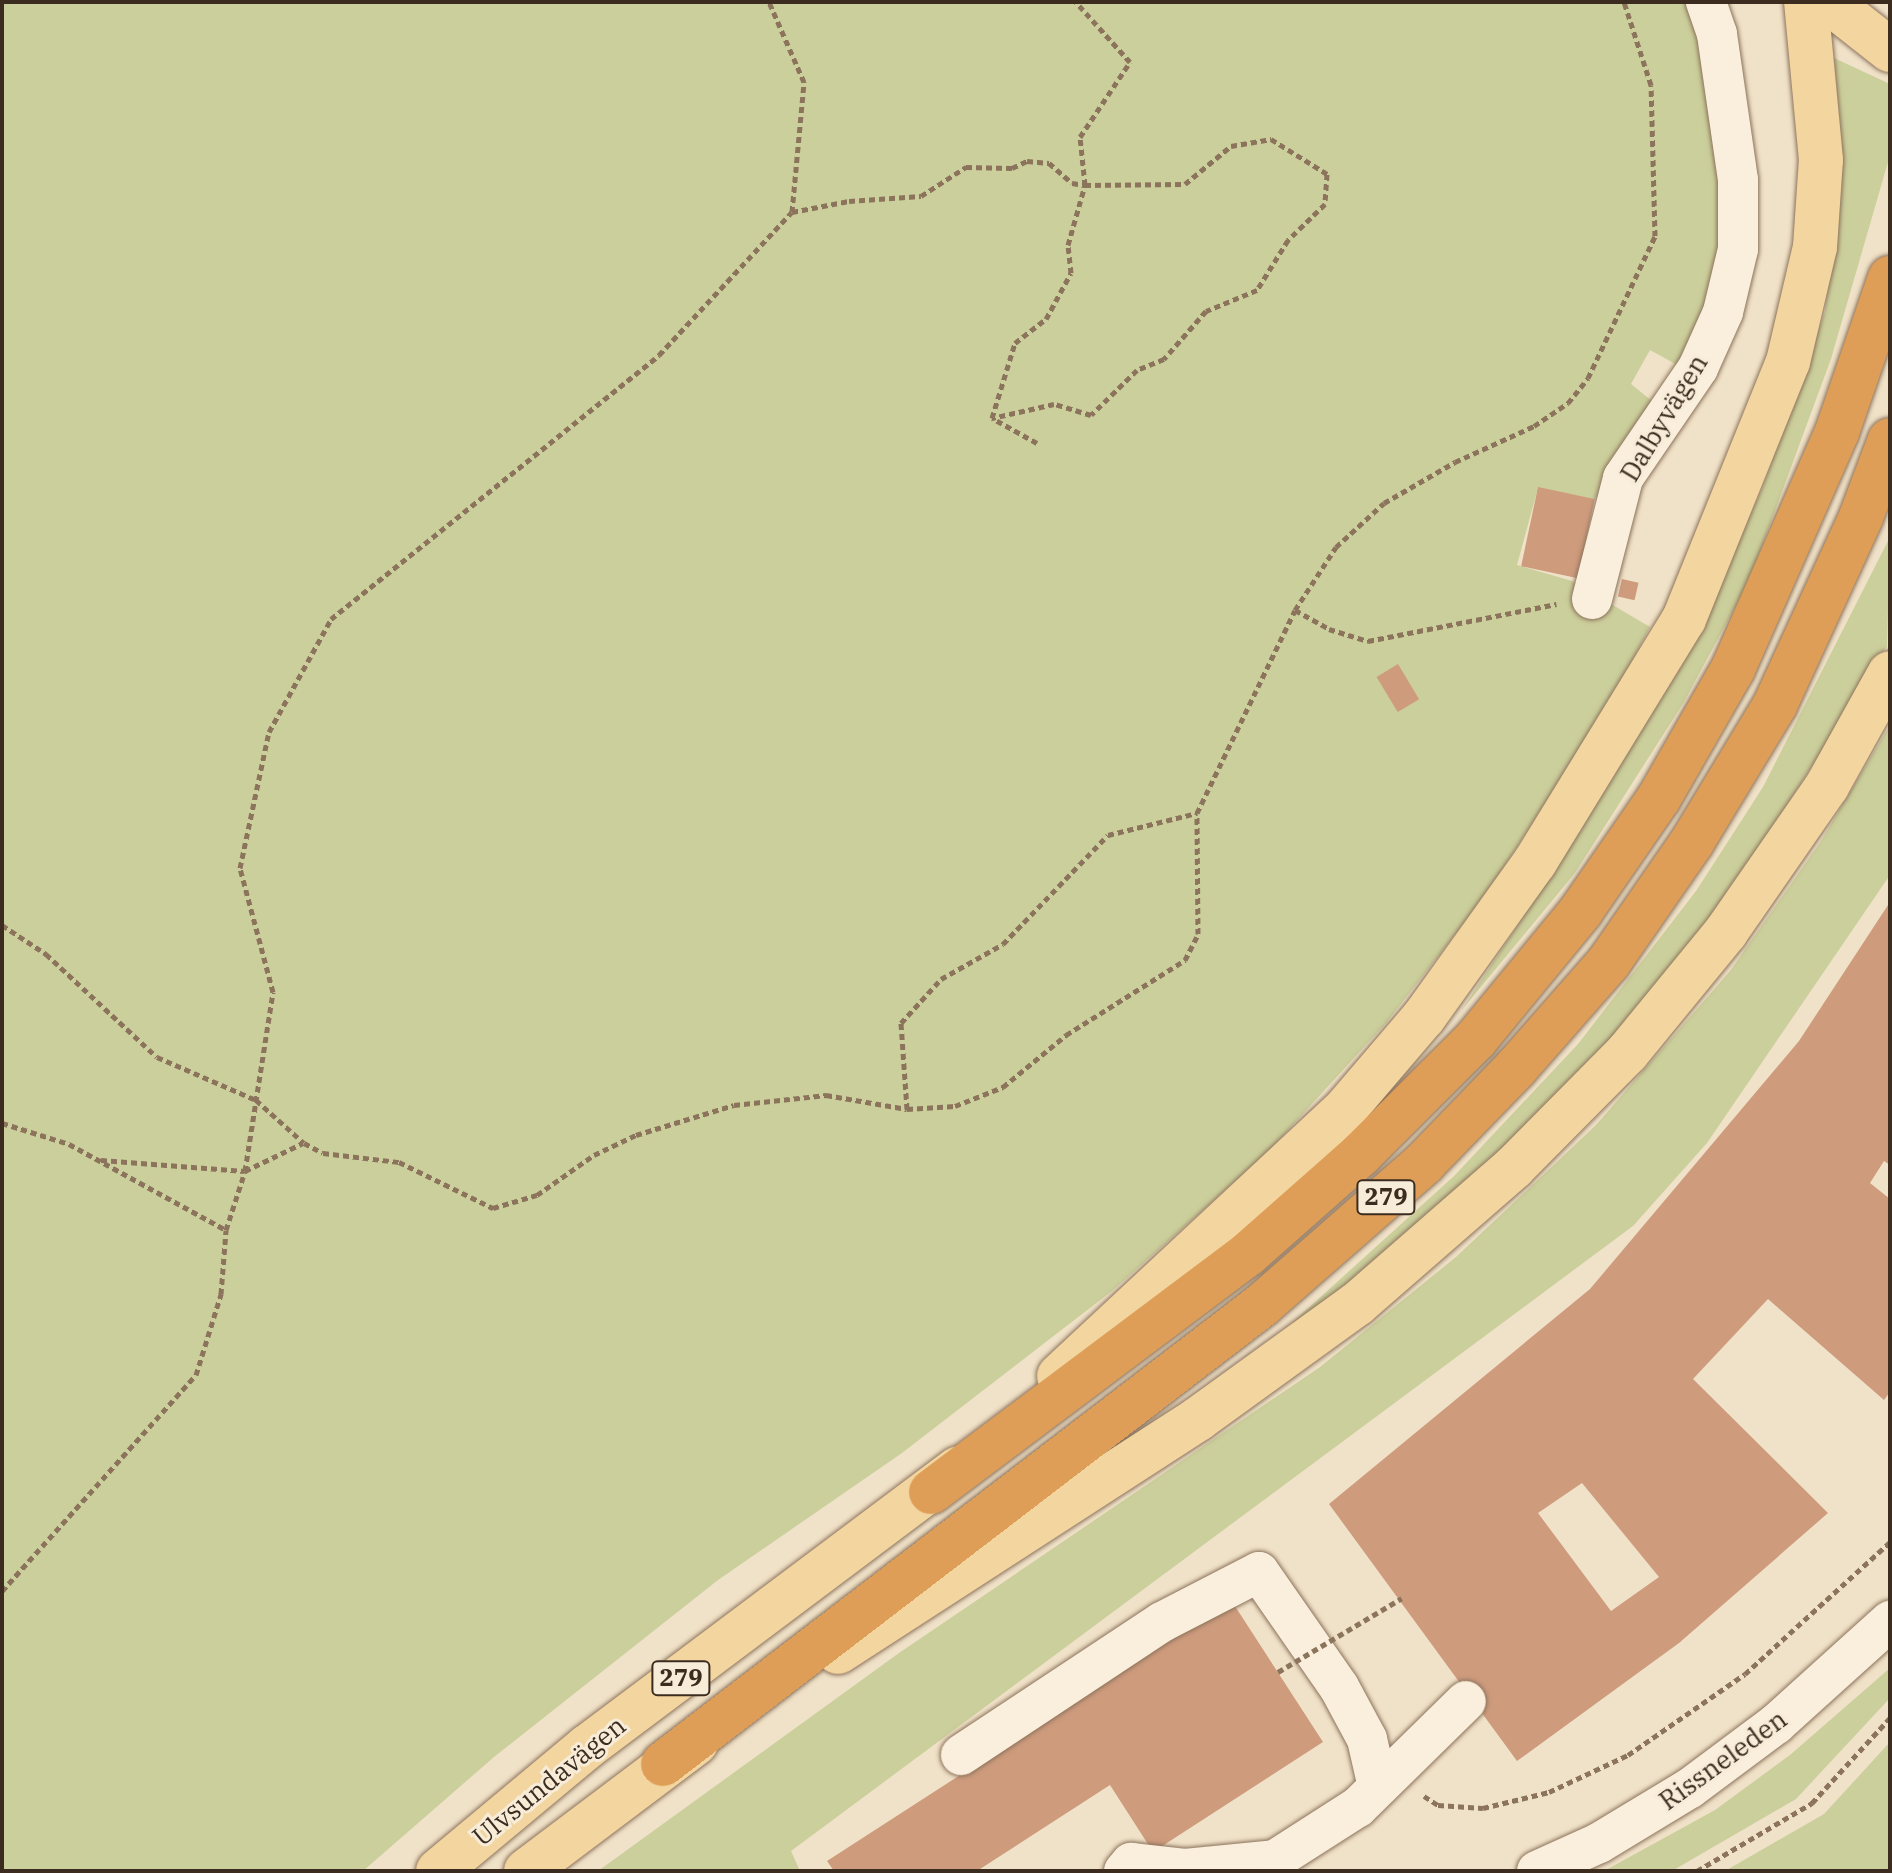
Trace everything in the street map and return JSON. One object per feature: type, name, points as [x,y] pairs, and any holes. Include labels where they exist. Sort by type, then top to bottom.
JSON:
[{"type":"highway","name":"279","points":[[931,1492],[1248,1254],[1350,1164],[1476,1039],[1581,911],[1659,798],[1733,669],[1825,461],[1890,278]]},
{"type":"highway","name":"279","points":[[663,1764],[1262,1305],[1424,1163],[1516,1068],[1609,962],[1692,842],[1775,705],[1861,517],[1890,440]]},
{"type":"main road","name":"Ulvsundavägen","points":[[438,1871],[587,1747],[931,1492],[1347,1107],[1424,1017],[1608,749],[1684,619],[1788,362],[1815,247],[1821,160],[1806,2]]},
{"type":"main road","points":[[1829,2],[1890,50]]},
{"type":"main road","points":[[663,1764],[1198,1419],[1357,1304],[1514,1167],[1627,1053],[1726,932],[1827,786],[1890,673]]},
{"type":"main road","name":"279","points":[[526,1871],[663,1764]]},
{"type":"street","name":"Dalbyvägen","points":[[1592,599],[1623,478],[1698,368],[1723,312],[1738,249],[1738,180],[1717,34],[1706,2]]},
{"type":"street","points":[[961,1755],[1162,1622],[1259,1572],[1346,1700],[1385,1780]]},
{"type":"street","name":"Rissneleden","points":[[1537,1871],[1599,1843],[1690,1788],[1776,1724],[1890,1621]]},
{"type":"street","points":[[1124,1871],[1131,1863],[1185,1869],[1275,1860],[1358,1807],[1466,1701]]},
{"type":"path","points":[[769,2],[804,82],[792,212]]},
{"type":"path","points":[[992,418],[1015,343],[1046,319],[1071,273],[1068,245],[1085,185],[1080,137],[1130,62],[1076,2]]},
{"type":"path","points":[[2,925],[46,954],[157,1057],[256,1100],[304,1143],[323,1153],[399,1162],[493,1208],[537,1195],[594,1155],[636,1135],[734,1105],[826,1095],[907,1109],[955,1106],[1003,1087],[1066,1035],[1185,960],[1198,934],[1197,813],[1295,610],[1336,547],[1384,503],[1455,462],[1534,426],[1568,403],[1588,378],[1655,236],[1651,85],[1624,2]]},
{"type":"path","points":[[2,1591],[196,1375],[221,1294],[226,1230],[245,1171],[273,992],[240,868],[269,732],[331,619],[659,355],[792,212],[849,201],[921,196],[966,167],[1012,168],[1027,161],[1049,163],[1072,183],[1085,185],[1185,184],[1231,146],[1271,139],[1327,174],[1325,204],[1288,240],[1257,290],[1206,311],[1164,359],[1137,370],[1091,415],[1054,404],[992,418]]},
{"type":"path","points":[[992,418],[1037,443]]},
{"type":"path","points":[[1295,610],[1329,629],[1368,641],[1592,599]]},
{"type":"path","points":[[907,1109],[901,1023],[941,979],[1003,944],[1108,835],[1197,813]]},
{"type":"path","points":[[2,1123],[69,1144],[226,1230]]},
{"type":"path","points":[[101,1160],[245,1171],[304,1143]]},
{"type":"path","points":[[1385,1780],[1438,1805],[1483,1808],[1549,1792],[1615,1761],[1745,1674],[1890,1542]]},
{"type":"path","points":[[1278,1672],[1402,1598]]},
{"type":"path","points":[[1697,1871],[1812,1803],[1890,1718]]},
{"type":"green space","points":[[2,2],[1694,2],[1727,180],[1719,275],[1681,367],[1650,350],[1631,384],[1657,405],[1595,499],[1538,488],[1517,565],[1572,581],[1650,627],[1609,705],[1485,896],[1386,1023],[1267,1153],[1112,1291],[902,1453],[718,1580],[494,1757],[363,1871],[2,1871]]},
{"type":"green space","points":[[1834,58],[1890,84],[1890,155],[1831,359],[1749,581],[1684,702],[1575,873],[1461,1011],[1582,828],[1702,625],[1763,486],[1825,312],[1843,159]]},
{"type":"green space","points":[[1890,537],[1887,646],[1748,868],[1642,1010],[1449,1203],[1261,1351],[1454,1176],[1578,1044],[1696,891],[1763,787]]},
{"type":"green space","points":[[1890,725],[1890,875],[1707,1143],[1633,1226],[791,1851],[800,1871],[598,1871],[899,1653],[1320,1367],[1456,1257],[1596,1125],[1730,971],[1821,841]]},
{"type":"green space","points":[[1890,1668],[1890,1698],[1796,1799],[1672,1871],[1604,1871],[1715,1810],[1790,1755]]},
{"type":"green space","points":[[1890,1742],[1890,1871],[1725,1871],[1824,1814]]},
{"type":"building","points":[[1538,487],[1595,499],[1578,578],[1521,566]]},
{"type":"building","points":[[1622,579],[1639,583],[1635,600],[1618,597]]},
{"type":"building","points":[[1398,664],[1419,699],[1398,712],[1377,677]]},
{"type":"building","points":[[1890,902],[1890,1165],[1884,1161],[1870,1183],[1890,1199],[1890,1392],[1884,1400],[1768,1299],[1693,1379],[1828,1513],[1679,1643],[1517,1761],[1329,1504],[1590,1289],[1799,1041]],"holes":[[[1582,1483],[1659,1577],[1611,1611],[1538,1513]]]},
{"type":"building","points":[[1231,1600],[1323,1742],[1153,1852],[1110,1785],[977,1871],[834,1871],[827,1861]]}]
